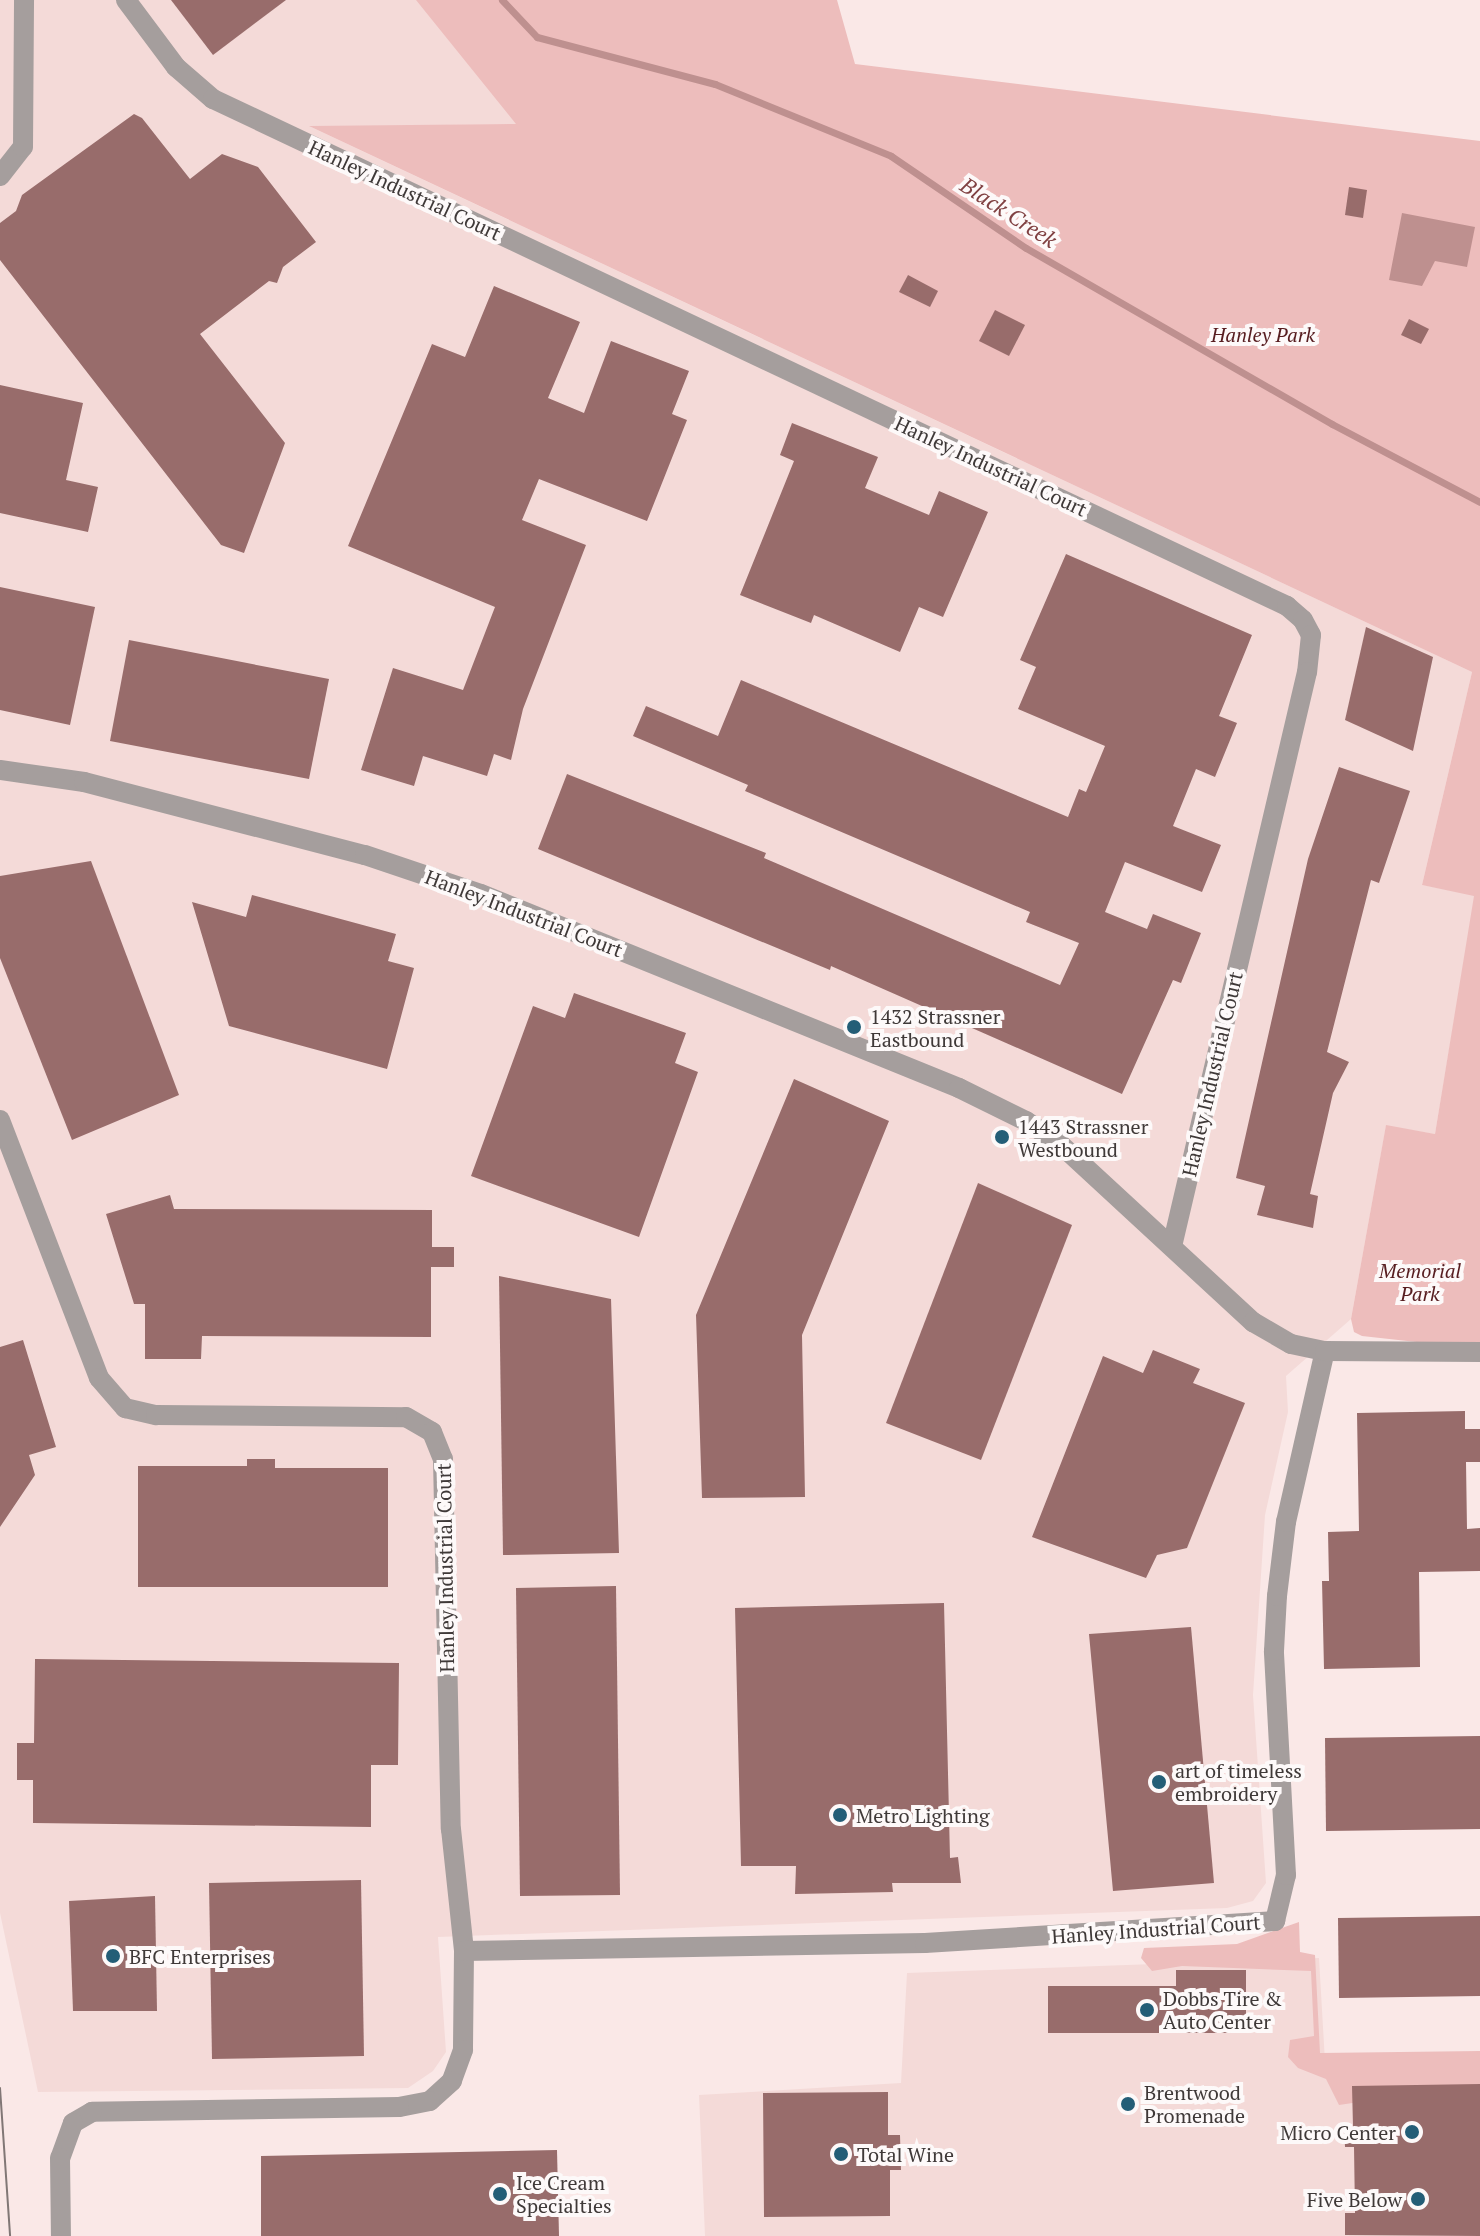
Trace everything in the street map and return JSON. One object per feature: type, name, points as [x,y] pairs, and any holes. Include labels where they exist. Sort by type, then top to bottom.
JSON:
[{"type":"street","points":[[0,176],[23,147],[24,0]]},
{"type":"street","name":"Hanley Industrial Court","points":[[126,0],[176,67],[213,99],[1287,606],[1303,620],[1311,635],[1307,672],[1172,1246]]},
{"type":"street","name":"Hanley Industrial Court","points":[[0,770],[84,782],[365,855],[481,894],[886,1057],[1026,1121],[1097,1174],[1272,1335],[1325,1351],[1286,1522],[1277,1596],[1274,1651],[1286,1875],[1275,1921],[925,1943],[464,1951]]},
{"type":"street","name":"Hanley Industrial Court","points":[[0,1120],[99,1378],[125,1408],[156,1415],[389,1415],[421,1423],[439,1442],[451,1829],[464,1951],[463,2050],[452,2081],[440,2094],[399,2107],[92,2112],[73,2123],[60,2158],[61,2236]]},
{"type":"street","points":[[1325,1351],[1480,1352]]},
{"type":"shaded area","points":[[0,0],[425,0],[517,124],[311,127],[1472,672],[1422,885],[1475,895],[1435,1134],[1386,1126],[1351,1319],[1286,1376],[1288,1412],[1265,1515],[1253,1695],[1266,1883],[1253,1901],[1227,1908],[438,1937],[446,2052],[433,2071],[408,2088],[38,2092],[0,1913]]},
{"type":"shaded area","points":[[1402,213],[1475,227],[1467,267],[1435,261],[1422,286],[1389,280]]},
{"type":"shaded area","points":[[1319,1958],[1326,2079],[1480,2080],[1480,2236],[705,2236],[699,2095],[901,2083],[907,1973]]},
{"type":"green space","name":"Hanley Park","points":[[416,0],[837,0],[855,64],[1480,141],[1480,1349],[1362,1336],[1354,1332],[1351,1319],[1386,1125],[1435,1134],[1474,896],[1422,885],[1472,672],[309,126],[516,124]]},
{"type":"green space","points":[[1299,1922],[1300,1952],[1315,1955],[1320,2053],[1480,2051],[1480,2084],[1339,2105],[1326,2079],[1298,2068],[1288,2057],[1290,2040],[1314,2036],[1311,1971],[1182,1966],[1152,1971],[1141,1958],[1144,1948],[1237,1944]]},
{"type":"building","points":[[171,0],[286,0],[213,55]]},
{"type":"building","points":[[134,114],[142,118],[190,179],[222,154],[258,167],[316,242],[283,267],[277,283],[269,281],[200,334],[285,443],[244,553],[221,545],[0,260],[0,223],[16,211],[22,195]]},
{"type":"building","points":[[1349,187],[1367,190],[1363,218],[1345,215]]},
{"type":"building","points":[[908,275],[938,291],[930,307],[899,292]]},
{"type":"building","points":[[494,286],[580,322],[548,398],[584,413],[611,341],[689,371],[672,414],[687,420],[647,521],[539,479],[522,520],[586,545],[523,709],[511,760],[494,754],[487,776],[423,756],[414,786],[361,770],[393,668],[463,690],[495,607],[348,546],[432,344],[465,357]]},
{"type":"building","points":[[995,310],[1025,325],[1009,356],[979,341]]},
{"type":"building","points":[[1409,319],[1429,329],[1421,344],[1401,335]]},
{"type":"building","points":[[0,385],[83,403],[66,480],[98,487],[88,532],[0,513]]},
{"type":"building","points":[[792,423],[878,457],[865,488],[929,515],[939,491],[988,512],[943,617],[919,607],[900,652],[814,615],[811,623],[740,595],[794,461],[780,455]]},
{"type":"building","points":[[1066,554],[1252,635],[1219,716],[1237,723],[1215,777],[1196,769],[1173,826],[1221,845],[1202,892],[1125,862],[1105,912],[1147,929],[1153,914],[1201,933],[1181,983],[1173,980],[1122,1094],[831,966],[830,970],[538,849],[567,774],[766,853],[764,858],[1060,985],[1079,943],[1026,922],[1030,912],[745,791],[748,785],[633,736],[646,706],[718,736],[741,680],[1068,817],[1079,789],[1086,792],[1105,746],[1018,709],[1036,667],[1020,660]]},
{"type":"building","points":[[0,587],[95,607],[70,725],[0,710]]},
{"type":"building","points":[[1366,627],[1433,657],[1413,751],[1345,720]]},
{"type":"building","points":[[129,640],[329,679],[309,779],[110,741]]},
{"type":"building","points":[[1339,767],[1410,791],[1379,883],[1371,880],[1327,1052],[1349,1062],[1333,1093],[1310,1194],[1318,1196],[1313,1228],[1257,1215],[1265,1186],[1236,1178],[1308,859]]},
{"type":"building","points":[[91,861],[179,1095],[72,1140],[0,958],[0,876]]},
{"type":"building","points":[[252,895],[396,934],[388,961],[414,968],[387,1069],[229,1026],[192,902],[246,917]]},
{"type":"building","points":[[574,993],[686,1033],[675,1063],[698,1072],[639,1237],[471,1176],[533,1006],[565,1018]]},
{"type":"building","points":[[794,1079],[889,1121],[802,1335],[805,1497],[702,1498],[696,1315]]},
{"type":"building","points":[[978,1183],[1072,1225],[981,1460],[886,1423]]},
{"type":"building","points":[[170,1195],[174,1209],[432,1210],[432,1247],[454,1247],[454,1267],[431,1267],[431,1337],[202,1336],[201,1359],[145,1359],[145,1304],[134,1304],[106,1214]]},
{"type":"building","points":[[499,1276],[611,1299],[619,1553],[503,1555]]},
{"type":"building","points":[[23,1340],[56,1447],[29,1455],[35,1475],[0,1527],[0,1347]]},
{"type":"building","points":[[1153,1350],[1200,1369],[1193,1383],[1245,1403],[1187,1548],[1157,1555],[1146,1578],[1032,1537],[1103,1356],[1143,1373]]},
{"type":"building","points":[[1465,1411],[1465,1429],[1480,1429],[1480,1462],[1466,1462],[1467,1529],[1480,1528],[1480,1571],[1419,1572],[1420,1667],[1324,1669],[1322,1581],[1329,1581],[1328,1532],[1359,1531],[1357,1413]]},
{"type":"building","points":[[247,1459],[275,1459],[275,1468],[388,1468],[388,1587],[138,1587],[138,1466],[247,1466]]},
{"type":"building","points":[[616,1586],[620,1895],[520,1896],[516,1588]]},
{"type":"building","points":[[944,1603],[950,1858],[958,1857],[961,1883],[892,1883],[893,1892],[795,1894],[796,1866],[741,1866],[735,1608]]},
{"type":"building","points":[[1191,1627],[1214,1883],[1113,1891],[1089,1634]]},
{"type":"building","points":[[35,1659],[399,1663],[398,1765],[371,1765],[371,1827],[33,1823],[33,1780],[17,1780],[17,1743],[34,1743]]},
{"type":"building","points":[[1480,1736],[1480,1829],[1326,1831],[1325,1738]]},
{"type":"building","points":[[361,1880],[364,2056],[212,2059],[209,1883]]},
{"type":"building","name":"BFC Enterprises","points":[[155,1896],[157,2011],[73,2011],[69,1901]]},
{"type":"building","points":[[1480,1916],[1480,1996],[1339,1998],[1338,1918]]},
{"type":"building","name":"Dobbs Tire & Auto Center","points":[[1176,1970],[1246,1970],[1246,2033],[1048,2033],[1048,1986],[1176,1986]]},
{"type":"building","name":"Micro Center","points":[[1480,2084],[1480,2236],[1345,2235],[1345,2213],[1355,2213],[1354,2147],[1345,2147],[1344,2127],[1353,2127],[1352,2086]]},
{"type":"building","points":[[888,2092],[888,2135],[900,2135],[901,2170],[890,2170],[890,2216],[764,2217],[763,2093]]},
{"type":"building","points":[[557,2150],[559,2236],[261,2236],[261,2156]]},
{"type":"waterway","name":"Black Creek","points":[[502,0],[537,37],[715,84],[891,156],[1026,248],[1332,424],[1480,502]]},
{"type":"tram line","points":[[0,2088],[10,2236]]},
{"type":"place","name":"1432 Strassner Eastbound","points":[[854,1027]]},
{"type":"place","name":"1443 Strassner Westbound","points":[[1002,1137]]},
{"type":"place","name":"art of timeless embroidery","points":[[1159,1782]]},
{"type":"place","name":"Metro Lighting","points":[[840,1815]]},
{"type":"place","name":"BFC Enterprises","points":[[113,1956]]},
{"type":"place","name":"Dobbs Tire & Auto Center","points":[[1147,2010]]},
{"type":"place","name":"Brentwood Promenade","points":[[1128,2104]]},
{"type":"place","name":"Micro Center","points":[[1412,2132]]},
{"type":"place","name":"Total Wine","points":[[841,2154]]},
{"type":"place","name":"Ice Cream Specialties","points":[[500,2194]]},
{"type":"place","name":"Five Below","points":[[1418,2199]]},
{"type":"park label","name":"Memorial Park","points":[[1420,1282]]}]
